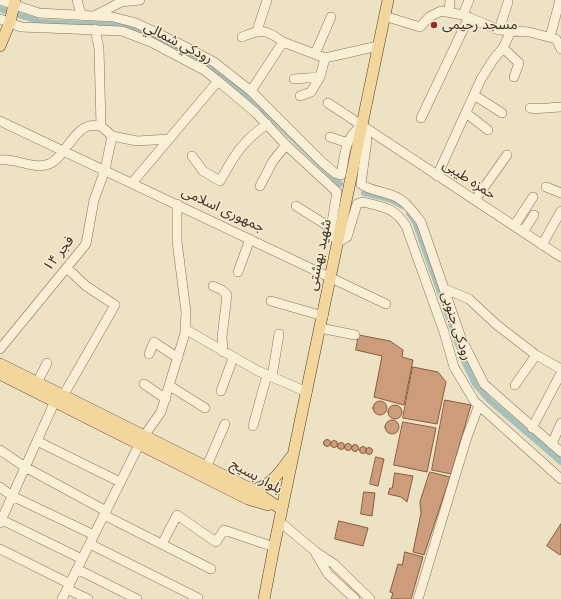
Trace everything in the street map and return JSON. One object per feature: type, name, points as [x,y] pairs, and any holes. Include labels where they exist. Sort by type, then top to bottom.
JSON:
[{"type":"main road","name":"شهید بهشتی","points":[[264,599],[337,243],[336,229],[361,130],[388,0]]},
{"type":"main road","points":[[0,46],[5,21],[14,2]]},
{"type":"main road","name":"بلوار بسیج","points":[[0,364],[37,383],[59,399]]},
{"type":"main road","name":"بلوار بسیج","points":[[0,374],[59,399],[142,440],[253,490],[280,516]]},
{"type":"main road","name":"بلوار بسیج","points":[[142,440],[280,516]]},
{"type":"main road","points":[[253,490],[265,487],[279,473],[293,453]]},
{"type":"street","name":"رودکي شمالي","points":[[0,0],[14,2],[39,13],[81,14],[113,17],[136,23],[178,43],[214,62],[251,91],[322,162],[335,173],[341,175],[348,143]]},
{"type":"street","points":[[77,0],[81,14]]},
{"type":"street","points":[[94,16],[121,2],[140,0]]},
{"type":"street","points":[[257,31],[267,0]]},
{"type":"street","points":[[449,12],[450,0]]},
{"type":"street","points":[[421,118],[466,16],[469,0]]},
{"type":"street","points":[[560,0],[556,39],[561,49]]},
{"type":"street","points":[[499,30],[508,2]]},
{"type":"street","points":[[384,16],[420,27],[429,17],[440,11],[449,12],[466,16],[499,30],[556,39]]},
{"type":"street","points":[[315,54],[331,17]]},
{"type":"street","name":"رودکي شمالي","points":[[5,21],[21,27],[122,31],[151,42],[204,70],[267,124],[286,145],[337,192],[336,229]]},
{"type":"street","points":[[96,29],[99,48],[101,126]]},
{"type":"street","points":[[242,38],[257,31],[270,32],[283,42],[325,58],[378,46]]},
{"type":"street","points":[[437,176],[474,95],[492,60],[502,48],[511,31]]},
{"type":"street","points":[[251,91],[283,42]]},
{"type":"street","points":[[502,48],[519,63],[514,77]]},
{"type":"street","points":[[300,96],[311,92],[320,77],[325,58]]},
{"type":"street","points":[[294,79],[320,77]]},
{"type":"street","points":[[132,183],[218,81]]},
{"type":"street","points":[[474,95],[502,113]]},
{"type":"street","name":"حمزه طیبی","points":[[328,103],[361,130],[475,200],[561,257]]},
{"type":"street","points":[[530,108],[542,110],[552,107],[561,107]]},
{"type":"street","points":[[466,113],[488,130]]},
{"type":"street","name":"جمهوری اسلامی","points":[[0,121],[250,238],[386,304]]},
{"type":"street","points":[[192,156],[203,171],[220,180],[237,150],[249,137],[267,124]]},
{"type":"street","points":[[0,160],[9,159],[32,165],[47,165],[56,160],[63,150],[88,126],[101,126],[112,136],[137,141],[168,139]]},
{"type":"street","points":[[330,137],[348,143],[351,134],[361,130]]},
{"type":"street","name":"رودکی جنوبی","points":[[361,130],[367,140],[361,184],[365,187],[395,196],[409,207],[421,222],[461,338],[484,384],[532,428],[561,452]]},
{"type":"street","name":"فجر ۱۴","points":[[0,349],[86,244],[94,200],[105,170],[112,136]]},
{"type":"street","points":[[260,186],[273,161],[286,145]]},
{"type":"street","points":[[475,200],[507,155]]},
{"type":"street","points":[[546,188],[561,193]]},
{"type":"street","points":[[514,226],[533,197]]},
{"type":"street","name":"رودکی جنوبی","points":[[337,243],[346,237],[357,204],[362,202],[391,208],[400,216],[406,226],[444,332],[454,367],[479,405],[561,479]]},
{"type":"street","points":[[62,599],[142,440],[161,412],[170,386],[185,329],[186,312],[177,241],[177,204]]},
{"type":"street","points":[[296,206],[336,229]]},
{"type":"street","points":[[523,232],[534,215]]},
{"type":"street","points":[[542,245],[560,216]]},
{"type":"street","points":[[238,272],[250,238]]},
{"type":"street","points":[[67,268],[86,286],[115,305],[59,399],[37,441],[1,521],[82,559]]},
{"type":"street","points":[[213,286],[222,290],[227,295],[222,336],[223,352]]},
{"type":"street","points":[[445,289],[469,299],[497,325],[536,355],[561,369]]},
{"type":"street","points":[[272,301],[322,316]]},
{"type":"street","points":[[320,328],[355,335]]},
{"type":"street","points":[[185,329],[233,358],[306,392]]},
{"type":"street","points":[[253,426],[270,376],[279,334]]},
{"type":"street","points":[[148,354],[154,342],[178,358]]},
{"type":"street","points":[[515,385],[536,355]]},
{"type":"street","points":[[221,391],[233,358]]},
{"type":"street","points":[[37,383],[47,363]]},
{"type":"street","points":[[532,428],[561,373]]},
{"type":"street","points":[[144,384],[166,399]]},
{"type":"street","points":[[170,386],[205,408]]},
{"type":"street","points":[[418,599],[465,444],[479,405]]},
{"type":"street","points":[[552,444],[561,423]]},
{"type":"street","points":[[206,468],[226,424]]},
{"type":"street","points":[[37,441],[120,482]]},
{"type":"street","points":[[0,450],[25,467],[105,513],[211,569]]},
{"type":"street","points":[[0,487],[12,496],[198,598]]},
{"type":"street","points":[[162,544],[177,515],[216,542],[224,530],[274,546]]},
{"type":"street","points":[[280,516],[316,552],[334,564],[370,599]]},
{"type":"street","points":[[0,549],[69,586],[88,599]]},
{"type":"street","points":[[316,552],[328,574],[355,599]]},
{"type":"street","points":[[77,569],[137,599]]},
{"type":"building","points":[[359,335],[390,341],[403,350],[402,357],[413,360],[404,405],[374,397],[382,356],[356,350]]},
{"type":"building","points":[[413,367],[438,372],[446,382],[437,424],[403,418]]},
{"type":"building","points":[[445,400],[471,405],[451,474],[432,470]]},
{"type":"building","points":[[380,401],[385,403],[387,408],[385,413],[380,415],[375,413],[373,408],[375,403]]},
{"type":"building","points":[[395,405],[400,407],[402,412],[400,417],[395,419],[390,417],[388,412],[390,407]]},
{"type":"building","points":[[392,420],[397,422],[399,427],[397,432],[392,434],[387,432],[385,427],[387,422]]},
{"type":"building","points":[[403,422],[436,428],[427,472],[394,465]]},
{"type":"building","points":[[327,440],[330,443],[327,446],[324,443]]},
{"type":"building","points":[[334,441],[337,444],[334,447],[331,444]]},
{"type":"building","points":[[341,443],[344,446],[341,449],[338,446]]},
{"type":"building","points":[[348,444],[351,447],[348,450],[345,447]]},
{"type":"building","points":[[355,445],[358,448],[355,451],[352,448]]},
{"type":"building","points":[[363,447],[366,450],[363,453],[360,450]]},
{"type":"building","points":[[369,448],[372,451],[369,454],[366,451]]},
{"type":"building","points":[[376,457],[384,459],[378,486],[370,484]]},
{"type":"building","points":[[430,472],[450,477],[424,555],[413,552],[421,513],[420,502]]},
{"type":"building","points":[[395,473],[413,476],[407,502],[401,497],[388,494],[390,488],[392,488]]},
{"type":"building","points":[[364,492],[375,493],[372,516],[361,514]]},
{"type":"building","points":[[339,521],[368,528],[363,546],[335,539]]},
{"type":"building","points":[[561,524],[561,554],[560,555],[547,546]]},
{"type":"building","points":[[405,552],[423,557],[411,599],[391,599],[393,593],[390,592],[398,564],[402,565]]},
{"type":"waterway","points":[[0,9],[41,22],[115,25],[152,36],[210,66],[268,114],[340,184]]},
{"type":"waterway","points":[[364,193],[389,199],[403,206]]},
{"type":"waterway","points":[[409,213],[415,222],[464,361],[475,384],[489,400],[561,462]]},
{"type":"place","name":"مسجد رحیمی","points":[[434,25]]}]
